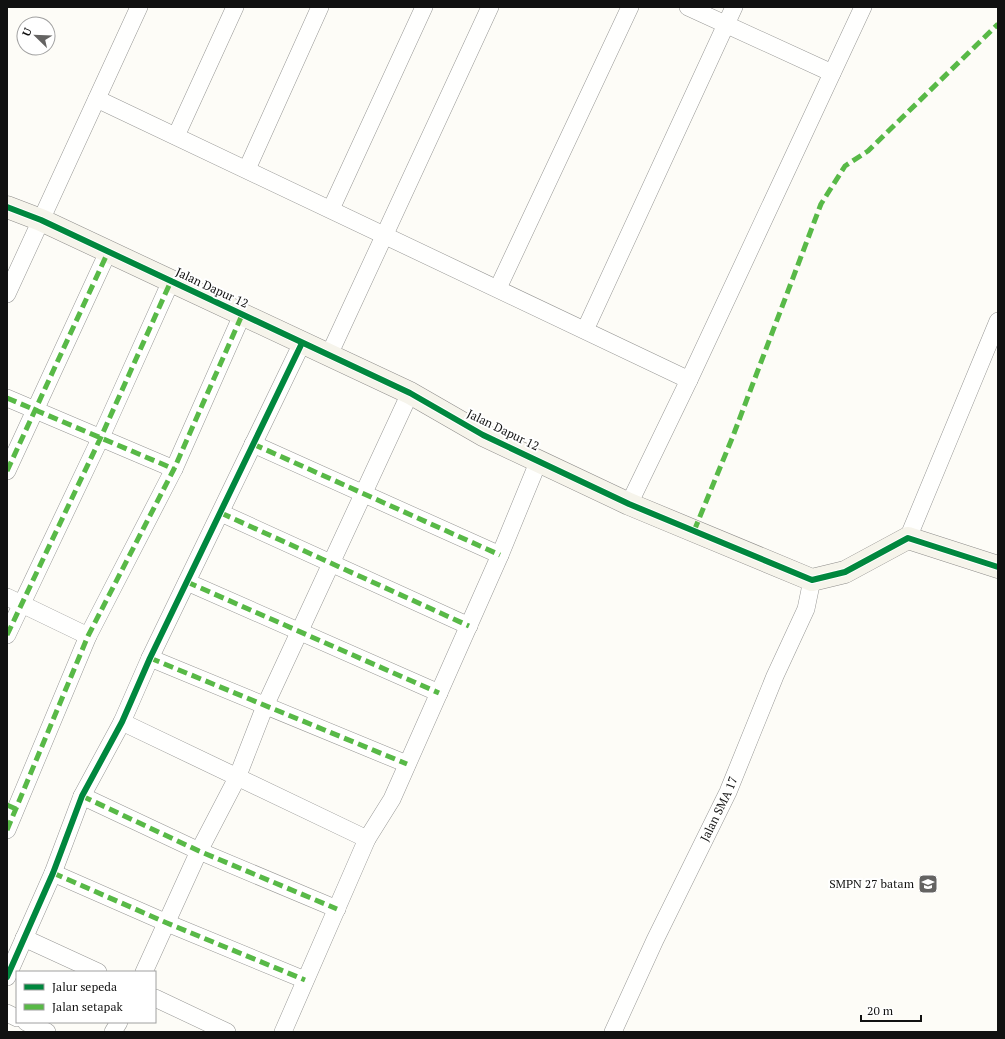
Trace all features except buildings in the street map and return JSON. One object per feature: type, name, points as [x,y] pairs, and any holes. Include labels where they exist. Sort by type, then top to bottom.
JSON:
[{"type":"street","points":[[7,294],[139,7]]},
{"type":"street","points":[[176,136],[235,7]]},
{"type":"street","points":[[247,169],[320,7]]},
{"type":"street","points":[[331,209],[424,7]]},
{"type":"street","points":[[330,355],[490,7]]},
{"type":"street","points":[[498,288],[630,7]]},
{"type":"street","points":[[688,7],[832,73]]},
{"type":"street","points":[[585,330],[734,7]]},
{"type":"street","points":[[629,504],[689,380],[863,7]]},
{"type":"street","points":[[97,99],[498,288],[689,380]]},
{"type":"street","name":"Jalan Dapur 12","points":[[7,207],[41,220],[410,393],[484,435],[629,504],[812,580]]},
{"type":"street","points":[[7,471],[108,252]]},
{"type":"street","points":[[7,635],[15,600],[101,437],[171,280]]},
{"type":"street","points":[[7,830],[11,807],[88,636],[174,469],[242,314]]},
{"type":"street","points":[[812,580],[846,572],[908,538],[998,321]]},
{"type":"street","points":[[7,977],[53,873],[82,796],[122,722],[150,658],[302,343]]},
{"type":"street","points":[[144,971],[199,851],[237,778],[265,706],[410,393]]},
{"type":"street","points":[[7,398],[174,469]]},
{"type":"street","points":[[253,444],[500,555]]},
{"type":"street","points":[[283,1032],[367,839],[392,799],[406,764],[440,693],[500,555],[539,460]]},
{"type":"street","points":[[221,513],[469,626]]},
{"type":"street","points":[[908,538],[998,567]]},
{"type":"street","name":"Jalan SMA 17","points":[[613,1032],[655,940],[728,792],[775,676],[806,610],[812,580]]},
{"type":"street","points":[[187,582],[440,693]]},
{"type":"street","points":[[15,600],[88,636]]},
{"type":"street","points":[[150,658],[406,764]]},
{"type":"street","points":[[122,722],[367,839]]},
{"type":"street","points":[[82,796],[199,851],[337,910]]},
{"type":"street","points":[[53,873],[167,923],[305,980]]},
{"type":"street","points":[[24,938],[96,971]]},
{"type":"street","points":[[156,998],[227,1032]]},
{"type":"street","points":[[7,1013],[16,1018]]},
{"type":"street","points":[[28,1023],[47,1032]]},
{"type":"street","points":[[113,1032],[118,1023]]},
{"type":"marked path","points":[[694,531],[733,436],[821,204],[845,166],[868,151],[998,24]]},
{"type":"marked path","points":[[7,471],[108,252]]},
{"type":"marked path","points":[[7,635],[101,437],[171,281]]},
{"type":"marked path","points":[[7,830],[88,636],[174,469],[242,315]]},
{"type":"marked path","points":[[7,398],[174,469]]},
{"type":"marked path","points":[[253,444],[500,555]]},
{"type":"marked path","points":[[221,513],[469,626]]},
{"type":"marked path","points":[[187,582],[439,693]]},
{"type":"marked path","points":[[150,658],[407,764]]},
{"type":"marked path","points":[[82,796],[199,851],[337,909]]},
{"type":"marked path","points":[[7,805],[16,809]]},
{"type":"marked path","points":[[53,873],[167,923],[305,980]]},
{"type":"cycle path","points":[[7,207],[41,220],[410,393],[483,435],[629,504],[812,580],[845,572],[908,538],[998,567]]},
{"type":"cycle path","points":[[7,977],[53,873],[82,796],[122,722],[150,658],[302,343]]},
{"type":"place","name":"SMPN 27 batam","points":[[928,884]]}]
